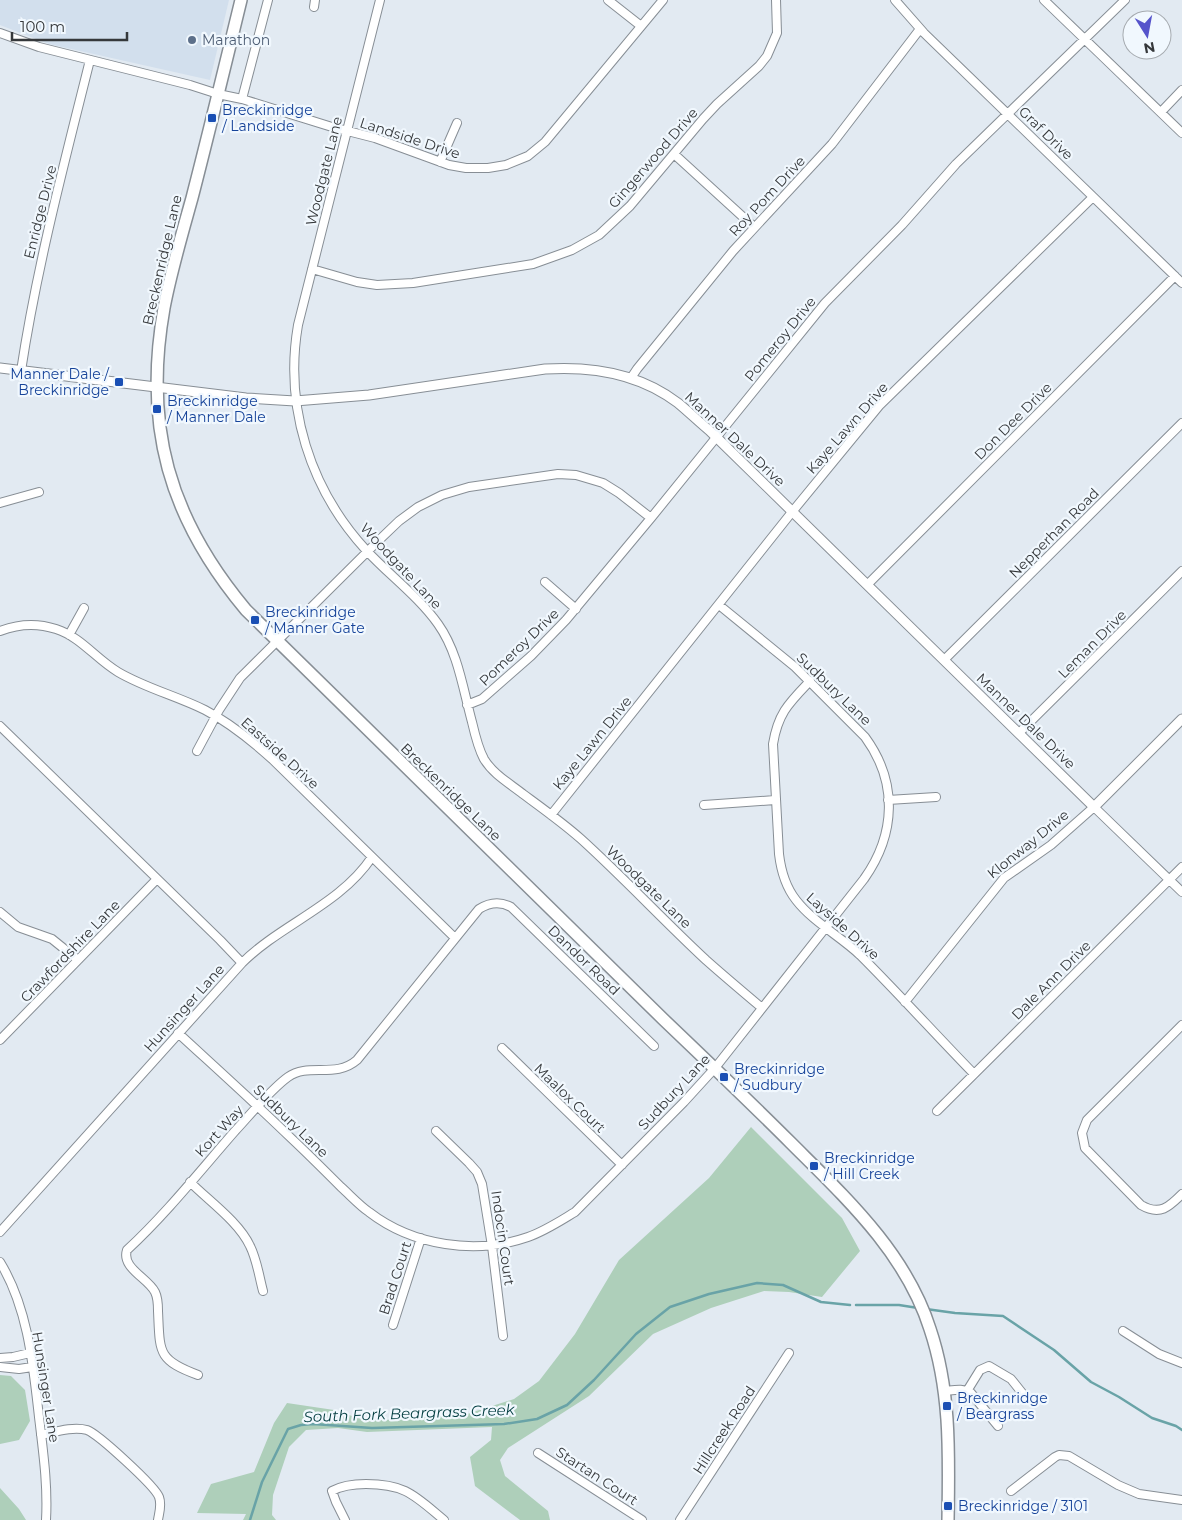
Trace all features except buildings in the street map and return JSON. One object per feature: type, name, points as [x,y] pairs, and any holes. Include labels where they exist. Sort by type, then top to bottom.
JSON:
[{"type":"main road","name":"Breckenridge Lane","points":[[241,0],[168,290],[161,330],[157,409],[167,464],[184,514],[196,539],[217,574],[246,610],[860,1212],[896,1259],[913,1288],[930,1328],[945,1391],[948,1520]]},
{"type":"street","points":[[242,99],[268,0]]},
{"type":"street","name":"Woodgate Lane","points":[[380,0],[294,345],[295,401],[306,448],[318,480],[333,507],[367,552],[426,610],[443,632],[453,651],[478,745],[488,764],[506,781],[581,839],[706,959],[762,1008]]},
{"type":"street","points":[[608,0],[641,26]]},
{"type":"street","name":"Landside Drive","points":[[0,33],[39,47],[242,99],[374,138],[440,162],[466,168],[488,168],[506,165],[534,152],[553,133],[663,0]]},
{"type":"street","name":"Gingerwood Drive","points":[[312,269],[357,282],[397,285],[509,268],[550,259],[572,250],[619,218],[712,109],[759,66],[767,56],[777,32],[776,0]]},
{"type":"street","name":"Graf Drive","points":[[895,0],[920,29],[1182,282]]},
{"type":"street","points":[[1044,0],[1182,134]]},
{"type":"street","name":"Pomeroy Drive","points":[[467,705],[482,698],[489,692],[530,656],[576,610],[825,303],[902,224],[956,164],[1125,0]]},
{"type":"street","name":"Roy Pom Drive","points":[[631,378],[754,226],[832,144],[920,29]]},
{"type":"street","name":"Enridge Drive","points":[[21,371],[42,252],[90,60]]},
{"type":"street","points":[[1161,112],[1182,90]]},
{"type":"street","points":[[440,162],[456,123]]},
{"type":"street","points":[[674,154],[754,226]]},
{"type":"street","name":"Kaye Lawn Drive","points":[[551,815],[792,512],[879,406],[1093,197]]},
{"type":"street","name":"Don Dee Drive","points":[[868,584],[1175,276]]},
{"type":"street","name":"Manner Dale Drive","points":[[0,368],[246,398],[295,401],[369,395],[545,369],[603,370],[631,378],[655,388],[678,403],[716,438],[1182,892]]},
{"type":"street","name":"Nepperhan Road","points":[[944,660],[1182,423]]},
{"type":"street","points":[[197,750],[240,678],[399,521],[418,507],[442,495],[469,487],[547,475],[576,475],[603,483],[612,488],[652,518]]},
{"type":"street","points":[[0,503],[40,492]]},
{"type":"street","name":"Leman Drive","points":[[1019,734],[1182,571]]},
{"type":"street","points":[[545,582],[576,610]]},
{"type":"street","name":"Sudbury Lane","points":[[178,1033],[369,1212],[394,1228],[441,1244],[492,1246],[528,1237],[554,1225],[579,1208],[715,1068],[864,879],[878,858],[886,833],[889,819],[885,774],[873,747],[857,728],[810,681],[773,648],[718,605]]},
{"type":"street","points":[[69,635],[84,608]]},
{"type":"street","name":"Eastside Drive","points":[[0,631],[14,626],[30,625],[49,627],[69,635],[78,640],[116,671],[197,707],[230,724],[252,741],[455,938]]},
{"type":"street","name":"Layside Drive","points":[[810,681],[786,707],[775,728],[773,758],[775,800],[781,866],[787,886],[796,901],[860,955],[974,1074]]},
{"type":"street","name":"Klonway Drive","points":[[905,1002],[1004,878],[1051,845],[1094,807],[1182,719]]},
{"type":"street","name":"Hunsinger Lane","points":[[0,726],[220,940],[242,964],[0,1232]]},
{"type":"street","points":[[888,800],[936,797]]},
{"type":"street","points":[[704,805],[775,800]]},
{"type":"street","points":[[242,964],[272,937],[331,899],[364,870],[372,857]]},
{"type":"street","name":"Dale Ann Drive","points":[[937,1111],[1182,867]]},
{"type":"street","name":"Crawfordshire Lane","points":[[0,1040],[157,879]]},
{"type":"street","name":"Kort Way","points":[[198,1375],[177,1367],[170,1362],[162,1351],[156,1292],[127,1263],[127,1250],[282,1083],[294,1074],[308,1071],[335,1071],[354,1063],[479,909],[492,903]]},
{"type":"street","name":"Dandor Road","points":[[492,903],[506,904],[515,911],[654,1046]]},
{"type":"street","points":[[0,912],[18,927],[52,939],[78,960]]},
{"type":"street","points":[[1182,1025],[1087,1120],[1082,1133],[1085,1148],[1141,1205],[1153,1210],[1161,1210],[1170,1206],[1182,1194]]},
{"type":"street","name":"Maalox Court","points":[[502,1048],[622,1165]]},
{"type":"street","name":"Indocin Court","points":[[436,1130],[470,1163],[480,1177],[484,1192],[504,1336]]},
{"type":"street","points":[[190,1182],[235,1224],[246,1239],[254,1258],[263,1291]]},
{"type":"street","name":"Brad Court","points":[[393,1325],[421,1238]]},
{"type":"street","name":"Hunsinger Lane","points":[[0,1262],[14,1289],[30,1353],[46,1486],[46,1520]]},
{"type":"street","points":[[1123,1331],[1159,1354],[1182,1363]]},
{"type":"street","points":[[0,1358],[30,1353]]},
{"type":"street","name":"Hillcreek Road","points":[[680,1520],[789,1353]]},
{"type":"street","points":[[0,1367],[19,1369],[32,1366]]},
{"type":"street","points":[[967,1391],[980,1370],[989,1366],[1011,1379],[1027,1399]]},
{"type":"street","points":[[945,1391],[962,1389],[967,1391],[998,1426]]},
{"type":"street","points":[[41,1436],[80,1429],[95,1434],[158,1494],[161,1503],[158,1520]]},
{"type":"street","name":"Startan Court","points":[[538,1453],[642,1520]]},
{"type":"street","points":[[1011,1491],[1055,1456],[1064,1455],[1069,1456],[1118,1485],[1139,1494],[1182,1500]]},
{"type":"street","points":[[345,1520],[332,1491],[347,1485],[383,1484],[403,1489],[444,1520]]},
{"type":"shaded area","points":[[0,0],[229,0],[210,80],[49,44],[0,25]]},
{"type":"green space","points":[[751,1127],[842,1218],[860,1251],[822,1297],[789,1292],[764,1291],[711,1308],[653,1334],[589,1396],[508,1448],[500,1460],[505,1476],[548,1511],[550,1520],[520,1520],[475,1486],[470,1457],[491,1440],[492,1427],[367,1432],[338,1428],[306,1430],[289,1447],[273,1495],[272,1515],[276,1520],[243,1520],[246,1514],[197,1513],[211,1484],[254,1472],[274,1423],[287,1403],[334,1410],[367,1421],[467,1414],[514,1399],[539,1381],[575,1334],[619,1260],[709,1178]]},
{"type":"green space","points":[[0,1375],[11,1376],[25,1390],[30,1421],[19,1440],[0,1444]]},
{"type":"green space","points":[[0,1488],[19,1509],[26,1520],[0,1520]]},
{"type":"waterway","name":"South Fork Beargrass Creek","points":[[250,1520],[262,1482],[288,1429],[313,1424],[372,1428],[504,1424],[537,1419],[567,1405],[594,1380],[636,1334],[670,1307],[709,1294],[757,1283],[783,1285],[821,1302],[850,1305]]},
{"type":"waterway","name":"South Fork Beargrass Creek","points":[[856,1305],[899,1305],[918,1308]]},
{"type":"waterway","name":"South Fork Beargrass Creek","points":[[926,1309],[1003,1316],[1054,1350],[1091,1382],[1152,1418],[1182,1430]]},
{"type":"place","name":"Marathon","points":[[192,40]]},
{"type":"place","name":"Breckinridge / Landside","points":[[212,118]]},
{"type":"place","name":"Manner Dale / Breckinridge","points":[[119,382]]},
{"type":"place","name":"Breckinridge / Manner Dale","points":[[157,409]]},
{"type":"place","name":"Breckinridge / Manner Gate","points":[[255,620]]},
{"type":"place","name":"Breckinridge / Sudbury","points":[[724,1077]]},
{"type":"place","name":"Breckinridge / Hill Creek","points":[[814,1166]]},
{"type":"place","name":"Breckinridge / Beargrass","points":[[947,1406]]},
{"type":"place","name":"Breckinridge / 3101","points":[[948,1506]]}]
